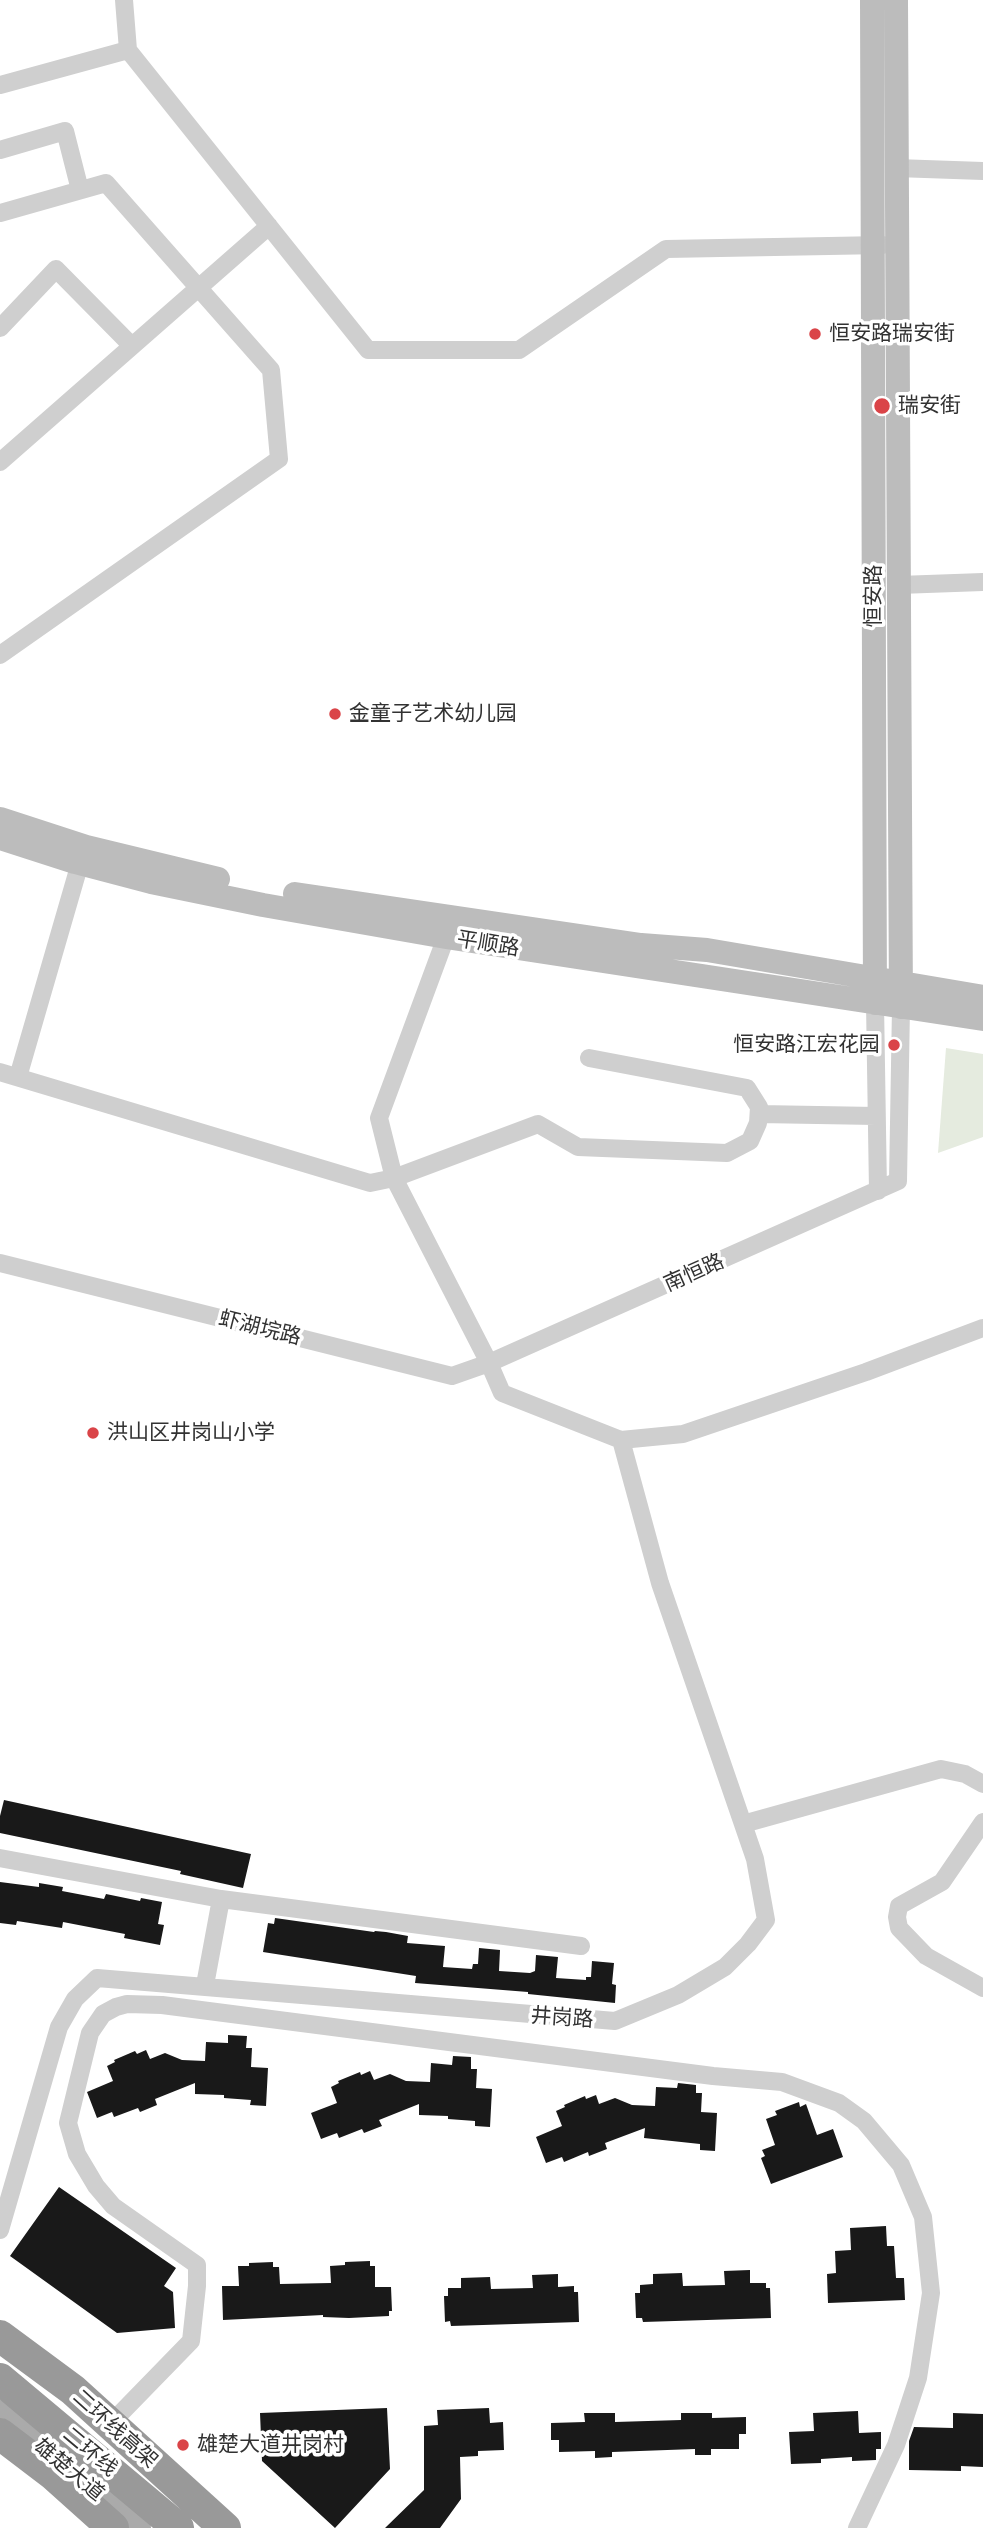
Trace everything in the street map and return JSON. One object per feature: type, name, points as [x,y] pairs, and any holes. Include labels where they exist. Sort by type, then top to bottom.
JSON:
[{"type":"highway","name":"二环线高架","points":[[0,2336],[73,2390],[225,2528]]},
{"type":"highway","name":"二环线","points":[[0,2379],[177,2528]]},
{"type":"highway","points":[[0,2434],[54,2475],[113,2528]]},
{"type":"main road","name":"恒安路","points":[[872,0],[899,585],[901,996]]},
{"type":"main road","name":"恒安路","points":[[875,992],[885,245],[896,168],[896,0]]},
{"type":"main road","name":"平顺路","points":[[0,819],[97,850],[212,878],[294,894],[641,945],[707,950],[875,992]]},
{"type":"main road","name":"平顺路","points":[[0,838],[80,863],[213,895],[446,937],[901,996],[983,1019]]},
{"type":"main road","name":"平顺路","points":[[901,996],[983,997]]},
{"type":"main road","points":[[0,2323],[118,2416],[231,2528]]},
{"type":"main road","name":"雄楚大道","points":[[0,2414],[67,2467],[136,2528]]},
{"type":"street","points":[[124,0],[128,50],[368,350],[519,350],[666,250],[885,245]]},
{"type":"street","points":[[0,85],[128,50]]},
{"type":"street","points":[[0,150],[65,131],[80,190]]},
{"type":"street","points":[[896,168],[983,171]]},
{"type":"street","points":[[0,213],[106,183],[271,370],[279,459],[0,655]]},
{"type":"street","points":[[0,462],[269,226]]},
{"type":"street","points":[[0,328],[56,269],[132,346]]},
{"type":"street","points":[[899,585],[983,582]]},
{"type":"street","points":[[80,863],[9,1075],[370,1183],[394,1178],[538,1124],[578,1147],[727,1153],[750,1142],[758,1123],[759,1107],[747,1088],[589,1058]]},
{"type":"street","points":[[446,937],[379,1118],[394,1178],[502,1393],[621,1440],[683,1434],[866,1372],[983,1328]]},
{"type":"street","name":"恒安路","points":[[875,992],[877,1191]]},
{"type":"street","name":"恒安路","points":[[898,1181],[901,996]]},
{"type":"street","points":[[759,1114],[876,1116]]},
{"type":"street","name":"南恒路","points":[[489,1363],[898,1181]]},
{"type":"street","name":"虾湖垸路","points":[[0,1263],[452,1376],[489,1363]]},
{"type":"street","name":"井岗路","points":[[0,2230],[59,2027],[75,1999],[97,1978],[615,2021],[678,1995],[725,1967],[766,1920],[755,1859],[660,1583],[621,1440]]},
{"type":"street","points":[[743,1824],[941,1769],[965,1774],[983,1784]]},
{"type":"street","points":[[983,1822],[942,1882],[899,1906],[897,1917],[899,1928],[926,1956],[983,1988]]},
{"type":"street","points":[[0,1858],[221,1899],[581,1946]]},
{"type":"street","points":[[205,1985],[221,1899]]},
{"type":"street","points":[[118,2416],[191,2341],[197,2265],[113,2206],[96,2186],[77,2154],[68,2123],[90,2033],[103,2014],[116,2007],[127,2004],[162,2005],[713,2076],[782,2082],[839,2103],[864,2121],[901,2165],[923,2217],[931,2293],[918,2378],[896,2445],[857,2528]]},
{"type":"shaded area","points":[[946,1048],[983,1054],[983,1137],[938,1153]]},
{"type":"building","points":[[4,1800],[251,1854],[243,1888],[180,1874],[181,1871],[0,1833]]},
{"type":"building","points":[[0,1882],[39,1887],[39,1883],[63,1887],[62,1891],[104,1899],[106,1894],[140,1901],[141,1898],[162,1902],[158,1924],[164,1925],[160,1945],[124,1938],[125,1934],[63,1922],[62,1928],[17,1921],[16,1925],[0,1923]]},
{"type":"building","points":[[275,1918],[386,1932],[408,1936],[407,1943],[445,1946],[443,1967],[472,1969],[473,1964],[478,1964],[479,1948],[500,1950],[499,1971],[530,1973],[535,1971],[536,1955],[558,1957],[556,1978],[586,1980],[586,1977],[591,1977],[592,1961],[614,1963],[612,1984],[616,1985],[615,2003],[528,1992],[415,1983],[416,1976],[263,1952],[268,1923],[274,1924]]},
{"type":"building","points":[[228,2035],[247,2036],[246,2048],[252,2048],[251,2067],[268,2068],[266,2106],[250,2105],[251,2100],[224,2098],[224,2095],[195,2094],[195,2083],[155,2099],[157,2105],[140,2112],[138,2108],[114,2117],[112,2112],[97,2118],[87,2092],[113,2081],[107,2066],[115,2062],[114,2060],[135,2051],[137,2054],[146,2050],[150,2059],[165,2053],[182,2060],[205,2061],[206,2042],[228,2043]]},
{"type":"building","points":[[453,2056],[471,2057],[471,2069],[477,2069],[476,2088],[492,2089],[490,2127],[475,2126],[475,2121],[448,2119],[448,2116],[419,2115],[419,2104],[379,2120],[382,2126],[364,2133],[362,2129],[339,2138],[337,2133],[321,2139],[311,2113],[337,2103],[331,2087],[339,2083],[338,2081],[370,2071],[374,2080],[390,2074],[406,2081],[430,2082],[431,2063],[452,2065]]},
{"type":"building","points":[[678,2083],[696,2085],[696,2093],[702,2093],[701,2112],[717,2113],[715,2151],[700,2150],[700,2144],[644,2138],[645,2128],[605,2143],[607,2149],[589,2156],[588,2152],[564,2162],[562,2157],[546,2163],[536,2137],[562,2126],[556,2111],[565,2107],[564,2105],[585,2096],[586,2099],[596,2095],[599,2104],[615,2098],[632,2105],[655,2106],[656,2087],[677,2088]]},
{"type":"building","points":[[799,2102],[800,2107],[806,2104],[817,2135],[833,2129],[843,2157],[771,2184],[761,2158],[765,2156],[762,2150],[775,2145],[766,2119],[777,2115],[775,2111]]},
{"type":"building","points":[[59,2187],[176,2268],[164,2286],[173,2292],[175,2328],[117,2333],[10,2256]]},
{"type":"building","points":[[886,2226],[887,2246],[894,2246],[896,2278],[904,2278],[905,2300],[828,2303],[827,2274],[836,2273],[835,2251],[851,2250],[850,2228]]},
{"type":"building","points":[[370,2261],[370,2266],[375,2266],[375,2287],[391,2287],[392,2311],[389,2311],[389,2316],[349,2318],[323,2315],[223,2320],[222,2286],[239,2286],[238,2266],[273,2262],[273,2267],[279,2267],[280,2284],[331,2283],[330,2266],[345,2265],[345,2262]]},
{"type":"building","points":[[750,2270],[750,2283],[766,2283],[766,2288],[770,2288],[771,2318],[643,2322],[642,2318],[636,2318],[635,2293],[640,2293],[640,2285],[653,2284],[653,2274],[682,2273],[683,2286],[725,2285],[724,2271]]},
{"type":"building","points":[[558,2274],[558,2287],[574,2286],[574,2292],[578,2292],[579,2322],[451,2326],[450,2321],[445,2322],[444,2296],[448,2296],[448,2288],[461,2288],[461,2278],[490,2277],[491,2289],[533,2288],[532,2275]]},
{"type":"building","points":[[387,2408],[390,2469],[335,2528],[262,2461],[260,2413]]},
{"type":"building","points":[[489,2408],[490,2423],[503,2422],[504,2450],[478,2451],[478,2456],[460,2457],[461,2499],[440,2528],[385,2528],[424,2490],[424,2426],[438,2425],[437,2410]]},
{"type":"building","points":[[858,2411],[859,2433],[881,2432],[881,2449],[876,2449],[876,2460],[852,2461],[852,2457],[821,2459],[821,2463],[791,2464],[789,2432],[814,2431],[813,2413]]},
{"type":"building","points":[[584,2413],[615,2413],[615,2422],[681,2420],[681,2413],[712,2413],[712,2418],[746,2417],[746,2434],[739,2434],[739,2449],[711,2449],[711,2455],[695,2455],[695,2449],[612,2452],[612,2457],[595,2458],[595,2451],[559,2452],[559,2440],[551,2440],[551,2423],[585,2422]]},
{"type":"building","points":[[953,2413],[983,2414],[983,2467],[961,2466],[961,2471],[909,2470],[909,2441],[914,2427],[953,2428]]},
{"type":"place","name":"恒安路瑞安街","points":[[815,334]]},
{"type":"place","name":"瑞安街","points":[[882,406]]},
{"type":"place","name":"金童子艺术幼儿园","points":[[335,714]]},
{"type":"place","name":"恒安路江宏花园","points":[[894,1045]]},
{"type":"place","name":"洪山区井岗山小学","points":[[93,1433]]},
{"type":"place","name":"雄楚大道井岗村","points":[[183,2445]]}]
